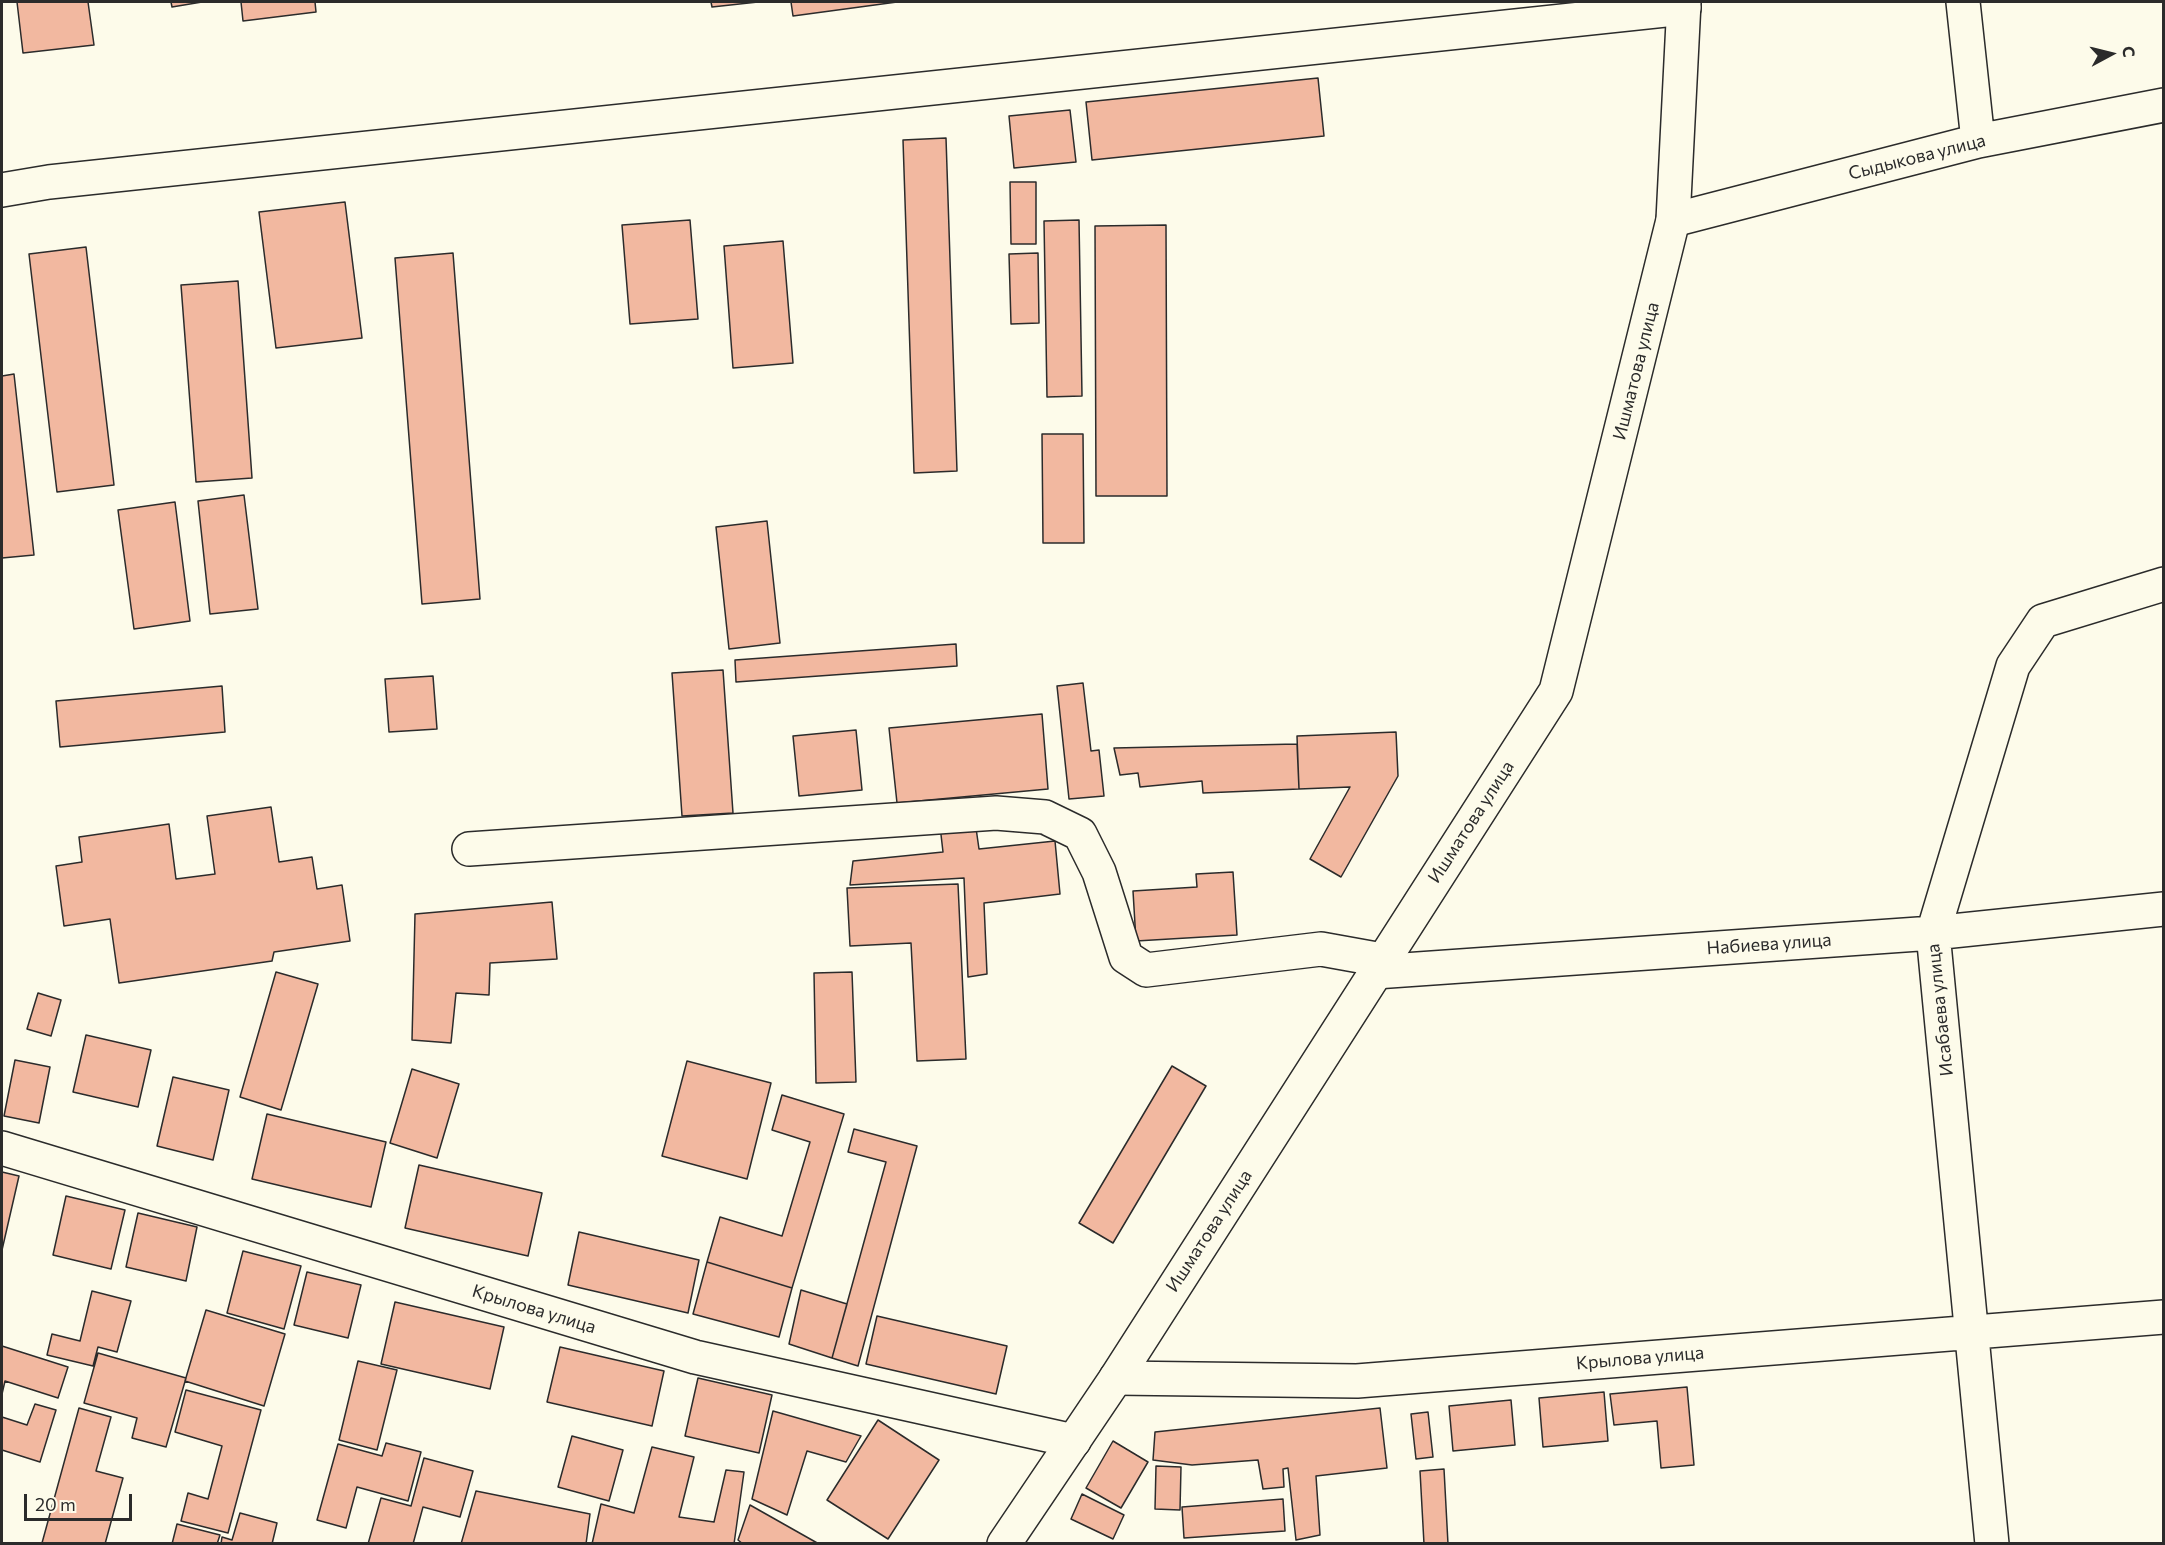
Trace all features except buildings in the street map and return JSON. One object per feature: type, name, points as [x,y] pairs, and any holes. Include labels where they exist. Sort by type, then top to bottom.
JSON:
[{"type":"street","points":[[1963,2],[1978,141]]},
{"type":"street","points":[[2,190],[72,180],[1684,5]]},
{"type":"street","name":"Ишматова улица","points":[[1004,1544],[1116,1378],[1556,691],[1673,220],[1684,5]]},
{"type":"street","name":"Сыдыкова улица","points":[[1673,220],[1978,141],[2163,105]]},
{"type":"street","name":"Исабаева улица","points":[[1992,1544],[1933,933],[2013,666],[2043,621],[2163,585]]},
{"type":"street","name":"Набиева улица","points":[[469,849],[996,813],[1045,817],[1080,834],[1099,872],[1126,957],[1146,970],[1322,949],[1378,966],[1933,933],[2163,909]]},
{"type":"street","name":"Крылова улица","points":[[2,1148],[695,1357],[1074,1441]]},
{"type":"street","name":"Крылова улица","points":[[1116,1378],[1357,1381],[2163,1317]]}]
